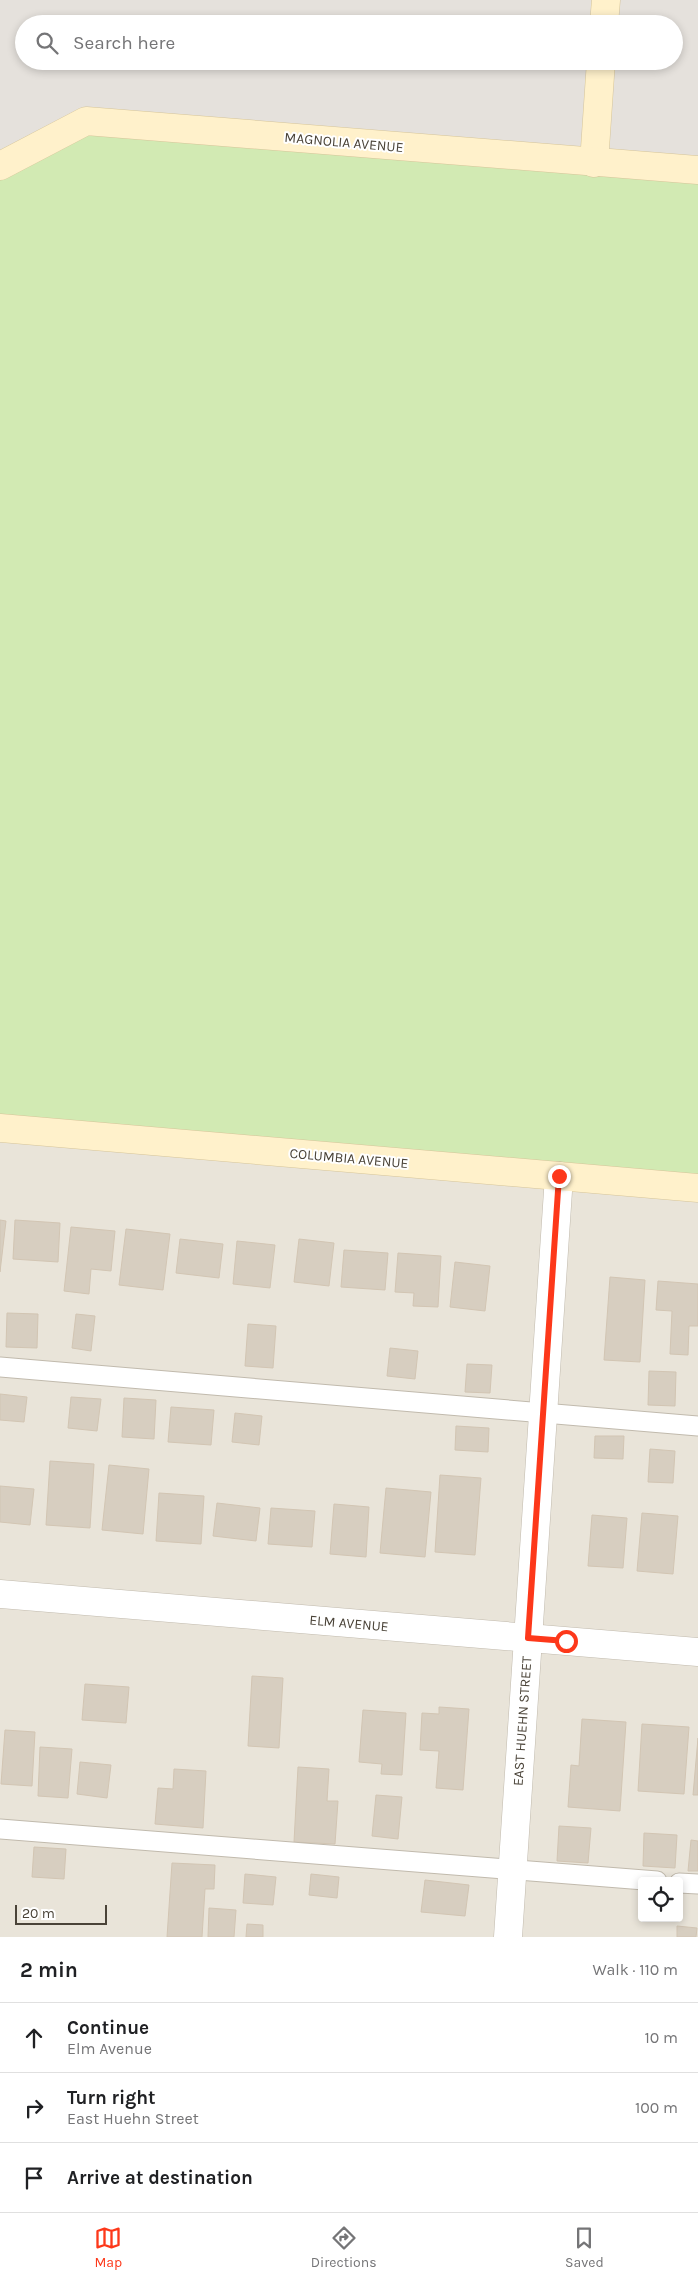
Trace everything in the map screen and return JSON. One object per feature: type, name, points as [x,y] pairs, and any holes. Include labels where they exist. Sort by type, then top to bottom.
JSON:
[{"type":"street","points":[[605,15],[606,0]]},
{"type":"street","points":[[594,163],[600,70]]},
{"type":"street","name":"MAGNOLIA AVENUE","points":[[0,166],[86,120],[698,170]]},
{"type":"street","name":"COLUMBIA AVENUE","points":[[0,1128],[698,1188]]},
{"type":"street","name":"EAST HUEHN STREET","points":[[508,1937],[559,1176]]},
{"type":"street","name":"ELM AVENUE","points":[[0,1594],[698,1652]]},
{"type":"lane","points":[[0,1367],[698,1426]]},
{"type":"lane","points":[[0,1829],[638,1879]]},
{"type":"lane","points":[[683,1883],[698,1884]]},
{"type":"shaded area","points":[[0,0],[698,0],[698,170],[0,166]]},
{"type":"shaded area","points":[[0,1128],[698,1188],[698,1937],[0,1937]]},
{"type":"green space","points":[[86,121],[698,170],[698,1188],[0,1128],[0,166]]},
{"type":"building","points":[[0,1220],[6,1221],[0,1272]]},
{"type":"building","points":[[15,1220],[60,1223],[58,1262],[13,1259]]},
{"type":"building","points":[[71,1227],[115,1231],[111,1271],[91,1269],[89,1294],[64,1291]]},
{"type":"building","points":[[126,1229],[170,1234],[163,1290],[119,1285]]},
{"type":"building","points":[[180,1239],[223,1244],[219,1278],[176,1273]]},
{"type":"building","points":[[299,1239],[334,1243],[329,1286],[294,1282]]},
{"type":"building","points":[[237,1241],[275,1245],[270,1288],[233,1284]]},
{"type":"building","points":[[344,1250],[388,1253],[385,1290],[341,1287]]},
{"type":"building","points":[[398,1253],[441,1256],[438,1307],[413,1306],[414,1293],[395,1292]]},
{"type":"building","points":[[455,1262],[490,1266],[485,1311],[450,1307]]},
{"type":"building","points":[[610,1277],[645,1280],[640,1362],[604,1360]]},
{"type":"building","points":[[658,1281],[698,1284],[698,1326],[689,1326],[688,1355],[670,1354],[672,1311],[656,1310]]},
{"type":"building","points":[[7,1313],[38,1314],[37,1348],[6,1347]]},
{"type":"building","points":[[76,1314],[95,1316],[91,1351],[72,1348]]},
{"type":"building","points":[[248,1324],[276,1326],[273,1368],[245,1366]]},
{"type":"building","points":[[390,1348],[418,1351],[415,1379],[387,1376]]},
{"type":"building","points":[[467,1364],[492,1365],[490,1393],[465,1392]]},
{"type":"building","points":[[649,1371],[676,1372],[675,1406],[648,1405]]},
{"type":"building","points":[[0,1394],[27,1397],[24,1422],[0,1420]]},
{"type":"building","points":[[71,1397],[101,1399],[97,1431],[68,1428]]},
{"type":"building","points":[[124,1398],[156,1400],[154,1439],[122,1437]]},
{"type":"building","points":[[171,1407],[214,1410],[211,1445],[168,1442]]},
{"type":"building","points":[[235,1413],[262,1416],[259,1445],[232,1442]]},
{"type":"building","points":[[456,1426],[489,1428],[488,1452],[455,1450]]},
{"type":"building","points":[[595,1436],[624,1436],[623,1459],[594,1458]]},
{"type":"building","points":[[650,1449],[675,1451],[673,1483],[648,1482]]},
{"type":"building","points":[[50,1461],[94,1464],[90,1528],[46,1525]]},
{"type":"building","points":[[109,1465],[149,1469],[143,1534],[102,1530]]},
{"type":"building","points":[[440,1475],[481,1478],[475,1555],[435,1552]]},
{"type":"building","points":[[0,1486],[34,1489],[30,1525],[0,1522]]},
{"type":"building","points":[[386,1488],[431,1492],[425,1557],[380,1553]]},
{"type":"building","points":[[159,1493],[204,1496],[201,1544],[156,1541]]},
{"type":"building","points":[[217,1503],[260,1508],[256,1541],[213,1536]]},
{"type":"building","points":[[334,1504],[369,1507],[366,1557],[330,1554]]},
{"type":"building","points":[[271,1508],[315,1511],[312,1547],[268,1544]]},
{"type":"building","points":[[642,1513],[678,1516],[673,1574],[637,1571]]},
{"type":"building","points":[[592,1515],[627,1518],[623,1568],[588,1566]]},
{"type":"building","points":[[252,1676],[283,1678],[279,1748],[248,1746]]},
{"type":"building","points":[[85,1684],[129,1687],[126,1723],[82,1720]]},
{"type":"building","points":[[439,1707],[469,1709],[463,1790],[436,1788],[439,1751],[420,1750],[422,1713],[439,1714]]},
{"type":"building","points":[[363,1710],[406,1713],[402,1775],[381,1774],[382,1764],[359,1762]]},
{"type":"building","points":[[582,1719],[626,1722],[620,1811],[568,1807],[571,1765],[579,1766]]},
{"type":"building","points":[[642,1724],[689,1727],[684,1794],[638,1791]]},
{"type":"building","points":[[5,1730],[35,1732],[32,1786],[1,1784]]},
{"type":"building","points":[[698,1738],[698,1795],[693,1795]]},
{"type":"building","points":[[40,1747],[72,1749],[68,1798],[38,1796]]},
{"type":"building","points":[[80,1762],[111,1765],[107,1798],[77,1794]]},
{"type":"building","points":[[298,1767],[329,1769],[327,1801],[338,1801],[335,1844],[294,1842]]},
{"type":"building","points":[[174,1769],[206,1771],[203,1828],[155,1824],[158,1788],[173,1789]]},
{"type":"building","points":[[376,1795],[402,1797],[398,1839],[372,1836]]},
{"type":"building","points":[[559,1826],[591,1828],[588,1863],[557,1861]]},
{"type":"building","points":[[644,1833],[677,1835],[675,1868],[643,1866]]},
{"type":"building","points":[[691,1840],[698,1841],[698,1871],[688,1871]]},
{"type":"building","points":[[34,1847],[66,1849],[64,1879],[32,1877]]},
{"type":"building","points":[[172,1863],[215,1865],[214,1889],[205,1889],[202,1937],[167,1937]]},
{"type":"building","points":[[245,1874],[276,1877],[273,1905],[243,1903]]},
{"type":"building","points":[[311,1874],[339,1877],[337,1898],[309,1895]]},
{"type":"building","points":[[425,1880],[469,1885],[465,1916],[421,1912]]},
{"type":"building","points":[[209,1908],[236,1910],[234,1937],[208,1937]]},
{"type":"building","points":[[247,1924],[263,1925],[263,1937],[246,1937]]},
{"type":"building","points":[[677,1926],[697,1928],[696,1937],[677,1937]]},
{"type":"route","points":[[559,1176],[528,1638],[566,1641]]}]
